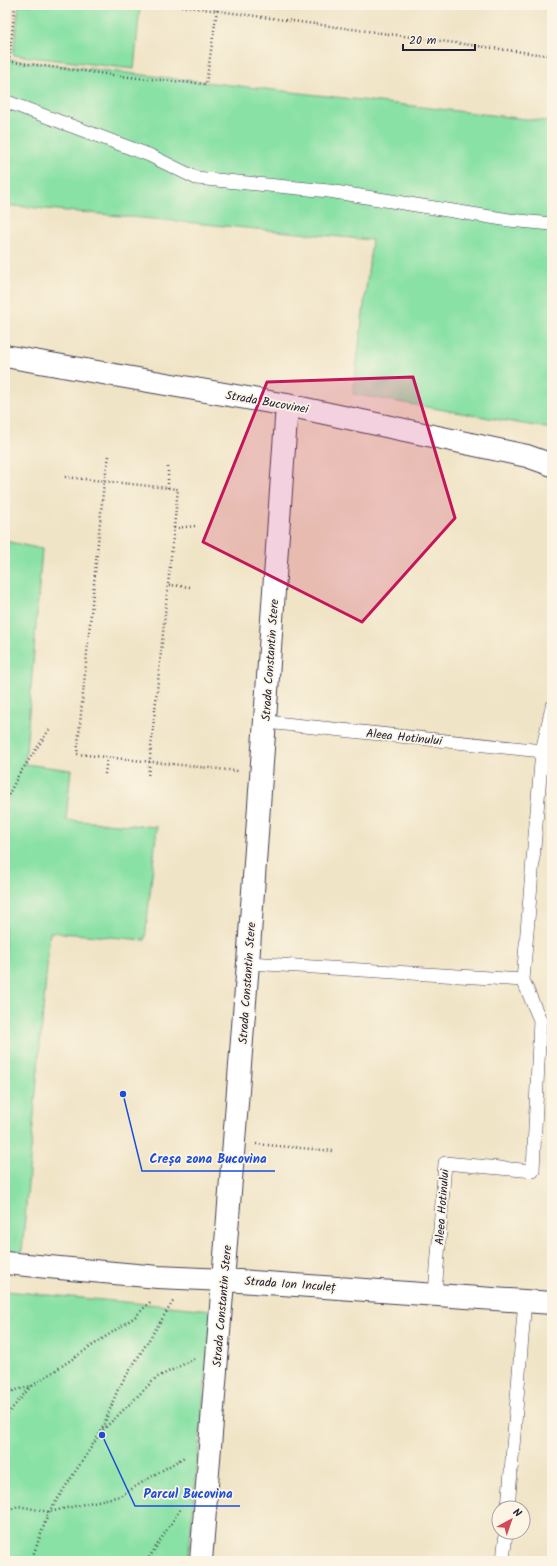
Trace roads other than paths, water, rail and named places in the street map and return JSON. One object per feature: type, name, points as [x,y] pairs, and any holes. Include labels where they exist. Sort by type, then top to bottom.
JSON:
[{"type":"street","name":"Strada Bucovinei","points":[[5,356],[288,405],[527,456],[552,465]]},
{"type":"street","name":"Strada Constantin Stere","points":[[201,1561],[248,963],[288,405]]},
{"type":"street","name":"Strada Bucovinei","points":[[527,456],[552,454]]},
{"type":"street","name":"Strada Ion Inculeț","points":[[5,1263],[158,1277],[224,1280],[552,1303]]},
{"type":"lane","points":[[5,101],[150,155],[196,178],[329,191],[509,220],[552,224]]},
{"type":"lane","name":"Aleea Hotinului","points":[[435,1294],[445,1163],[533,1171],[540,1020],[523,980],[542,751],[552,708]]},
{"type":"lane","name":"Aleea Hotinului","points":[[266,722],[542,751]]},
{"type":"lane","points":[[248,963],[523,980]]},
{"type":"lane","points":[[509,1500],[525,1300]]},
{"type":"lane","points":[[503,1561],[505,1540]]},
{"type":"place","name":"Creșa zona Bucovina","points":[[123,1094]]},
{"type":"place","name":"Parcul Bucovina","points":[[102,1435]]}]
